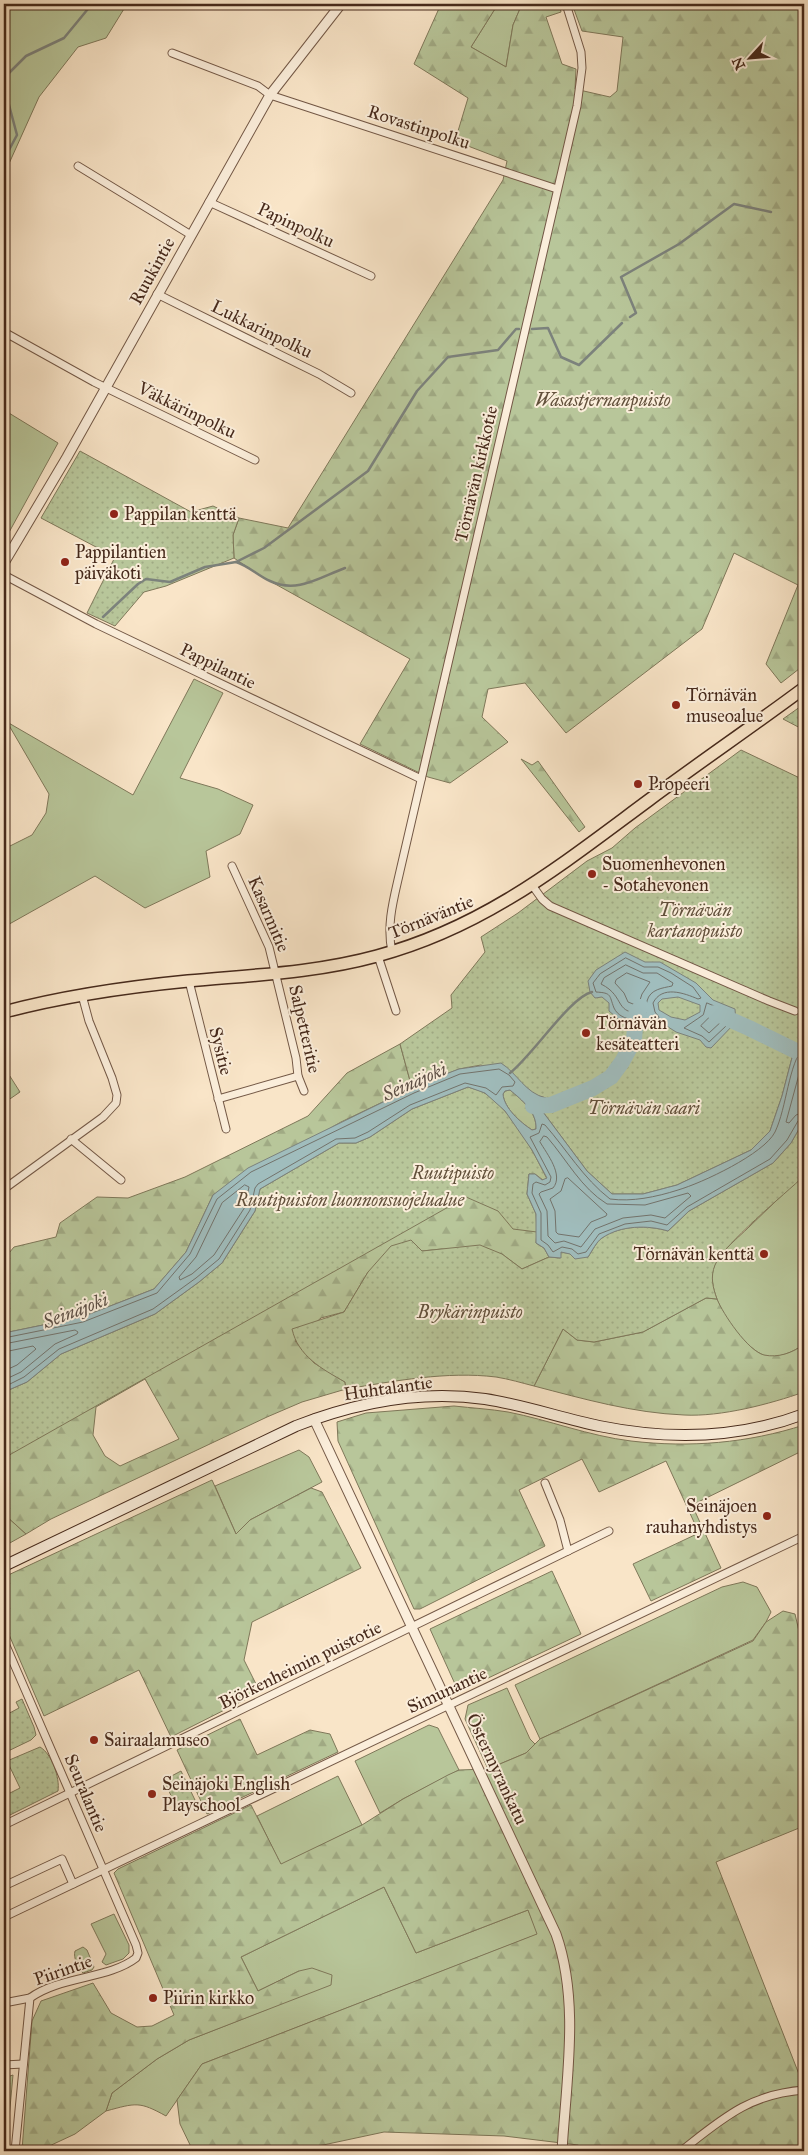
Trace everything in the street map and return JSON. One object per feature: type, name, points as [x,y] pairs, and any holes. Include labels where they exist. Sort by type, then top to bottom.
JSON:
[{"type":"main road","name":"Törnäväntie","points":[[4,1012],[119,989],[277,974],[334,966],[392,952],[468,922],[496,908],[532,885],[804,688]]},
{"type":"main road","name":"Huhtalantie","points":[[4,1566],[274,1436],[314,1419],[358,1406],[395,1399],[455,1396],[514,1404],[598,1426],[656,1435],[720,1434],[764,1426],[804,1414]]},
{"type":"street","name":"Ruukintie","points":[[4,563],[62,465],[270,94],[342,4]]},
{"type":"street","name":"Törnävän kirkkotie","points":[[392,952],[388,934],[389,924],[420,779],[577,106],[582,68],[579,46],[566,4]]},
{"type":"street","name":"Rovastinpolku","points":[[172,53],[258,86],[270,94],[558,189]]},
{"type":"street","points":[[78,166],[191,234]]},
{"type":"street","name":"Papinpolku","points":[[209,202],[371,276]]},
{"type":"street","name":"Lukkarinpolku","points":[[158,294],[319,374],[351,393]]},
{"type":"street","name":"Väkkärinpolku","points":[[4,332],[105,387],[255,460]]},
{"type":"street","name":"Pappilantie","points":[[4,575],[96,624],[420,779]]},
{"type":"street","name":"Kasarmitie","points":[[232,866],[269,946],[277,974]]},
{"type":"street","points":[[532,885],[542,899],[550,906],[769,1002],[795,1011]]},
{"type":"street","points":[[378,956],[396,1011]]},
{"type":"street","name":"Salpetteritie","points":[[277,974],[296,1058],[298,1076],[304,1090]]},
{"type":"street","name":"Sysitie","points":[[189,981],[226,1129]]},
{"type":"street","points":[[4,1189],[109,1112],[116,1103],[117,1095],[112,1078],[89,1021],[82,995]]},
{"type":"street","points":[[218,1099],[298,1076]]},
{"type":"street","points":[[71,1139],[120,1180]]},
{"type":"street","name":"Östermyrankatu","points":[[314,1419],[556,1934],[564,1956],[568,1979],[569,2045],[562,2151]]},
{"type":"street","points":[[545,1483],[560,1520],[568,1551]]},
{"type":"street","name":"Björkenheimin puistotie","points":[[4,1824],[609,1531]]},
{"type":"street","name":"Simunantie","points":[[4,1917],[804,1536]]},
{"type":"street","name":"Seuralantie","points":[[4,1640],[102,1870],[136,1944],[138,1953],[136,1958]]},
{"type":"street","points":[[4,1886],[62,1859],[73,1884]]},
{"type":"street","name":"Piirintie","points":[[16,2151],[30,1998],[67,1982],[106,1971],[136,1958]]},
{"type":"street","points":[[4,2003],[30,1998]]},
{"type":"street","points":[[4,2065],[23,2064]]},
{"type":"street","points":[[681,2151],[719,2121],[741,2107],[764,2097],[804,2090]]},
{"type":"street","points":[[422,2151],[506,2151]]},
{"type":"green space","points":[[4,4],[127,4],[106,38],[78,47],[39,97],[7,168],[4,179]]},
{"type":"green space","name":"Wasastjernanpuisto","points":[[441,4],[498,4],[471,47],[506,67],[513,25],[522,4],[559,4],[561,12],[546,17],[562,64],[576,69],[575,89],[610,97],[617,91],[623,37],[582,31],[572,4],[804,4],[804,665],[781,683],[766,664],[798,585],[734,553],[702,629],[566,733],[525,683],[488,689],[482,717],[508,742],[450,783],[428,777],[360,744],[410,659],[259,575],[234,558],[233,535],[239,518],[288,528],[503,180],[507,161],[455,141],[468,98],[414,64]]},
{"type":"green space","points":[[498,4],[522,4],[513,25],[506,67],[471,47]]},
{"type":"green space","points":[[4,410],[58,443],[7,536],[4,532]]},
{"type":"green space","points":[[80,451],[191,512],[213,506],[239,518],[233,535],[234,558],[166,586],[144,592],[115,626],[87,613],[115,557],[41,518]]},
{"type":"green space","points":[[194,679],[223,693],[180,778],[218,789],[253,805],[240,834],[206,851],[210,877],[145,908],[95,876],[4,927],[4,849],[32,835],[46,813],[49,794],[7,722],[133,795]]},
{"type":"green space","points":[[804,704],[804,730],[783,719]]},
{"type":"green space","name":"Törnävän kartanopuisto","points":[[741,750],[804,780],[804,1038],[794,1050],[782,1096],[770,1131],[751,1150],[677,1185],[643,1194],[612,1194],[587,1171],[543,1112],[546,1098],[535,1095],[524,1086],[481,1065],[459,1069],[412,1088],[400,1044],[452,1008],[451,995],[485,952],[481,937],[518,913],[587,861],[612,848],[635,828]]},
{"type":"green space","points":[[521,759],[532,765],[538,761],[585,827],[579,832]]},
{"type":"green space","points":[[400,1044],[412,1088],[341,1122],[213,1195],[186,1252],[154,1289],[82,1317],[4,1333],[4,1259],[14,1247],[56,1237],[60,1223],[97,1197],[128,1198],[185,1177],[308,1116],[347,1073]]},
{"type":"green space","points":[[4,1060],[6,1070],[20,1092],[4,1103]]},
{"type":"green space","name":"Ruutipuiston luonnonsuojelualue","points":[[468,1087],[484,1093],[496,1102],[514,1122],[547,1179],[543,1180],[535,1174],[529,1174],[527,1194],[536,1214],[537,1232],[513,1229],[498,1211],[466,1197],[4,1458],[4,1392],[27,1382],[61,1354],[155,1314],[199,1282],[222,1263],[255,1211],[260,1189],[339,1143],[356,1143],[370,1137],[412,1109]]},
{"type":"green space","points":[[510,1090],[524,1102],[531,1112],[536,1123],[536,1129],[532,1130],[527,1127],[509,1109],[503,1094],[505,1091]]},
{"type":"green space","name":"Brykärinpuisto","points":[[804,1120],[804,1176],[770,1206],[720,1256],[715,1265],[712,1278],[717,1299],[706,1298],[643,1332],[594,1342],[577,1340],[563,1329],[534,1386],[496,1377],[459,1375],[421,1378],[346,1389],[345,1382],[312,1361],[305,1354],[295,1338],[292,1329],[344,1312],[368,1272],[391,1246],[411,1240],[422,1251],[480,1245],[502,1254],[522,1269],[549,1257],[560,1258],[561,1252],[588,1257],[600,1239],[626,1228],[643,1227],[668,1231],[689,1211],[773,1163],[791,1143]]},
{"type":"green space","name":"Ruutipuisto","points":[[370,1137],[537,1232],[536,1243],[544,1248],[549,1257],[522,1269],[502,1254],[442,1249],[422,1251],[368,1272],[344,1312],[321,1318],[295,1341],[314,1363],[345,1382],[346,1389],[302,1402],[267,1417],[51,1519],[26,1534],[4,1514],[4,1392],[89,1342]],"holes":[[[145,1379],[179,1439],[120,1466],[105,1456],[93,1435],[96,1407]]]},
{"type":"green space","name":"Törnävän kenttä","points":[[804,1174],[804,1344],[784,1355],[766,1356],[752,1348],[742,1339],[724,1315],[713,1288],[712,1275],[715,1264],[726,1249]]},
{"type":"green space","points":[[706,1298],[717,1299],[737,1331],[751,1347],[764,1355],[780,1355],[795,1350],[804,1344],[804,1392],[745,1409],[714,1414],[684,1415],[627,1408],[534,1386],[563,1329],[577,1340],[594,1342],[643,1332]]},
{"type":"green space","points":[[454,1406],[508,1412],[615,1439],[653,1443],[697,1444],[740,1440],[804,1425],[804,1450],[692,1505],[721,1568],[651,1601],[633,1564],[699,1533],[666,1461],[599,1492],[582,1459],[519,1490],[545,1546],[420,1609],[414,1609],[338,1441],[337,1422],[366,1413]]},
{"type":"green space","points":[[299,1450],[309,1457],[322,1482],[250,1520],[236,1534],[215,1486]]},
{"type":"green space","points":[[212,1480],[236,1534],[250,1520],[311,1488],[322,1492],[361,1568],[252,1622],[244,1660],[260,1692],[171,1737],[139,1670],[44,1716],[4,1623],[4,1577]]},
{"type":"green space","points":[[4,1514],[26,1534],[8,1544],[4,1538]]},
{"type":"green space","points":[[552,1571],[581,1634],[465,1689],[462,1684],[455,1684],[430,1629]]},
{"type":"green space","points":[[743,1582],[757,1587],[771,1612],[753,1640],[540,1739],[515,1685],[722,1587]]},
{"type":"green space","points":[[783,1611],[795,1614],[804,1653],[804,1826],[716,1862],[804,2087],[804,2151],[586,2151],[578,2145],[504,2136],[384,2132],[295,2151],[193,2151],[180,2124],[177,2100],[202,2064],[537,1934],[528,1910],[416,1953],[384,1887],[241,1957],[258,1991],[299,1971],[312,1968],[332,1975],[331,1985],[189,2040],[157,2059],[112,2093],[106,2111],[75,2134],[45,2148],[22,2150],[32,2021],[41,2001],[93,1983],[111,2013],[137,2027],[152,2026],[174,2015],[114,1873],[118,1869],[251,1805],[281,1864],[362,1825],[403,1799],[448,1775],[459,1770],[488,1769],[526,1753],[540,1739],[753,1641],[766,1622]]},
{"type":"green space","points":[[507,1688],[530,1739],[535,1744],[526,1753],[488,1769],[465,1719],[468,1705]]},
{"type":"green space","points":[[22,1699],[36,1735],[31,1740],[4,1753],[4,1716],[19,1708],[16,1702]]},
{"type":"green space","points":[[240,1719],[257,1755],[310,1730],[330,1734],[338,1752],[207,1814],[177,1750]]},
{"type":"green space","points":[[429,1725],[438,1728],[459,1770],[380,1813],[355,1761]]},
{"type":"green space","points":[[40,1747],[48,1755],[54,1767],[58,1780],[58,1791],[4,1818],[4,1796],[20,1788],[7,1761]]},
{"type":"green space","points":[[181,1771],[195,1800],[177,1809],[164,1780]]},
{"type":"green space","points":[[338,1776],[362,1825],[281,1865],[257,1816]]},
{"type":"green space","points":[[384,1887],[416,1953],[528,1910],[538,1934],[202,2064],[166,2116],[137,2105],[106,2111],[112,2093],[157,2059],[189,2040],[268,2009],[299,1971],[258,1991],[241,1957]]},
{"type":"green space","points":[[114,1914],[129,1945],[129,1953],[123,1959],[106,1965],[102,1962],[106,1954],[91,1924]]},
{"type":"green space","points":[[83,1947],[87,1950],[94,1967],[92,1970],[83,1973],[76,1963],[75,1951]]},
{"type":"green space","points":[[13,2075],[6,2151],[4,2151],[4,2078]]},
{"type":"water","points":[[625,952],[645,962],[660,962],[696,983],[713,1000],[735,1009],[736,1022],[711,1048],[706,1047],[700,1040],[676,1032],[665,1025],[635,1026],[623,1023],[609,1011],[609,1003],[602,997],[595,998],[590,992],[588,981],[596,970]],"holes":[[[678,997],[700,1005],[700,1012],[685,1020],[671,1017],[659,1010],[658,1003],[662,999]]]},
{"type":"water","points":[[804,1038],[804,1120],[791,1143],[773,1163],[689,1211],[668,1231],[643,1227],[626,1228],[602,1238],[588,1257],[575,1259],[570,1254],[561,1252],[561,1258],[549,1257],[544,1248],[536,1243],[536,1214],[527,1194],[529,1174],[535,1174],[542,1180],[547,1178],[532,1150],[505,1111],[485,1093],[468,1087],[412,1109],[370,1137],[356,1143],[339,1143],[260,1189],[255,1211],[222,1263],[199,1282],[155,1314],[61,1354],[27,1382],[4,1392],[4,1333],[82,1317],[154,1289],[186,1252],[213,1195],[248,1168],[422,1083],[459,1069],[501,1063],[532,1092],[546,1098],[547,1105],[543,1112],[587,1171],[612,1194],[643,1194],[677,1185],[751,1150],[770,1131],[782,1096],[794,1050]],"holes":[[[510,1090],[524,1102],[531,1112],[536,1123],[536,1129],[532,1130],[523,1123],[506,1104],[503,1094],[505,1091]]]},
{"type":"waterway","points":[[4,155],[17,135],[5,90],[7,75],[26,56],[64,38],[92,4]]},
{"type":"waterway","points":[[630,317],[636,313],[621,277],[679,244],[734,204],[771,212]]},
{"type":"waterway","points":[[532,329],[548,328],[561,357],[579,365],[622,323]]},
{"type":"waterway","points":[[103,617],[138,584],[146,579],[170,582],[205,567],[236,562],[264,548],[368,471],[417,391],[448,357],[498,350],[516,329],[519,329]]},
{"type":"waterway","points":[[236,562],[270,581],[290,586],[308,583],[345,568]]},
{"type":"waterway","points":[[510,1073],[573,1004],[592,992]]},
{"type":"waterway","points":[[533,1106],[551,1105],[593,1088],[611,1077],[634,1040],[636,1014],[641,1007]]},
{"type":"waterway","points":[[715,1013],[794,1050]]},
{"type":"place","name":"Pappilan kenttä","points":[[114,514]]},
{"type":"place","name":"Pappilantien päiväkoti","points":[[65,562]]},
{"type":"place","name":"Törnävän museoalue","points":[[676,705]]},
{"type":"place","name":"Propeeri","points":[[638,784]]},
{"type":"place","name":"Suomenhevonen - Sotahevonen","points":[[592,874]]},
{"type":"place","name":"Törnävän kesäteatteri","points":[[586,1033]]},
{"type":"place","name":"Törnävän kenttä","points":[[764,1254]]},
{"type":"place","name":"Seinäjoen rauhanyhdistys","points":[[767,1516]]},
{"type":"place","name":"Sairaalamuseo","points":[[94,1740]]},
{"type":"place","name":"Seinäjoki English Playschool","points":[[152,1794]]},
{"type":"place","name":"Piirin kirkko","points":[[153,1998]]},
{"type":"water label","name":"Seinäjoki","points":[[414,1081]]},
{"type":"water label","name":"Seinäjoki","points":[[75,1310]]},
{"type":"park label","name":"Törnävän saari","points":[[644,1108]]}]
